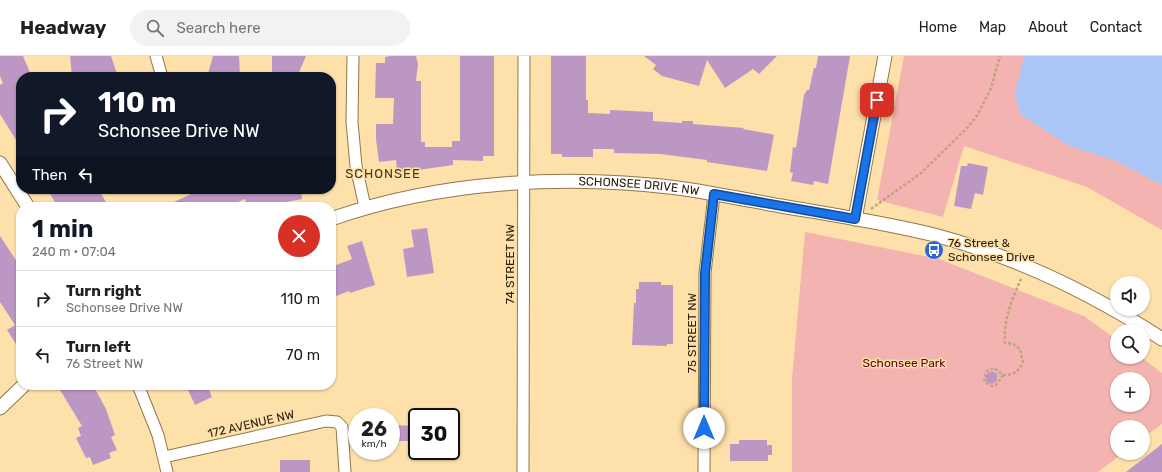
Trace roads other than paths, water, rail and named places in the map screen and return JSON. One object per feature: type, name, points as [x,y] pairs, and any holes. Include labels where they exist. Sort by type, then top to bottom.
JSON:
[{"type":"street","points":[[156,56],[161,72]]},
{"type":"street","points":[[352,56],[352,122],[356,166],[365,207]]},
{"type":"street","name":"74 STREET NW","points":[[523,472],[524,56]]},
{"type":"street","points":[[855,219],[885,56]]},
{"type":"street","points":[[0,163],[16,188]]},
{"type":"street","name":"SCHONSEE DRIVE NW","points":[[336,217],[365,207],[430,194],[523,184],[563,182],[679,188],[855,219],[939,236],[1009,259],[1051,276],[1095,298],[1162,339]]},
{"type":"street","name":"75 STREET NW","points":[[704,472],[705,273],[714,194]]},
{"type":"street","points":[[0,408],[19,390]]},
{"type":"street","points":[[140,390],[164,457],[166,472]]},
{"type":"street","name":"172 AVENUE NW","points":[[164,457],[326,421],[337,422],[342,427],[344,472]]},
{"type":"water","points":[[1024,56],[1162,56],[1162,185],[1116,161],[1069,146],[1020,114],[1015,94]]},
{"type":"place","name":"76 Street & Schonsee Drive","points":[[934,250]]},
{"type":"district","name":"SCHONSEE","points":[[383,173]]},
{"type":"park label","name":"Schonsee Park","points":[[904,363]]}]
